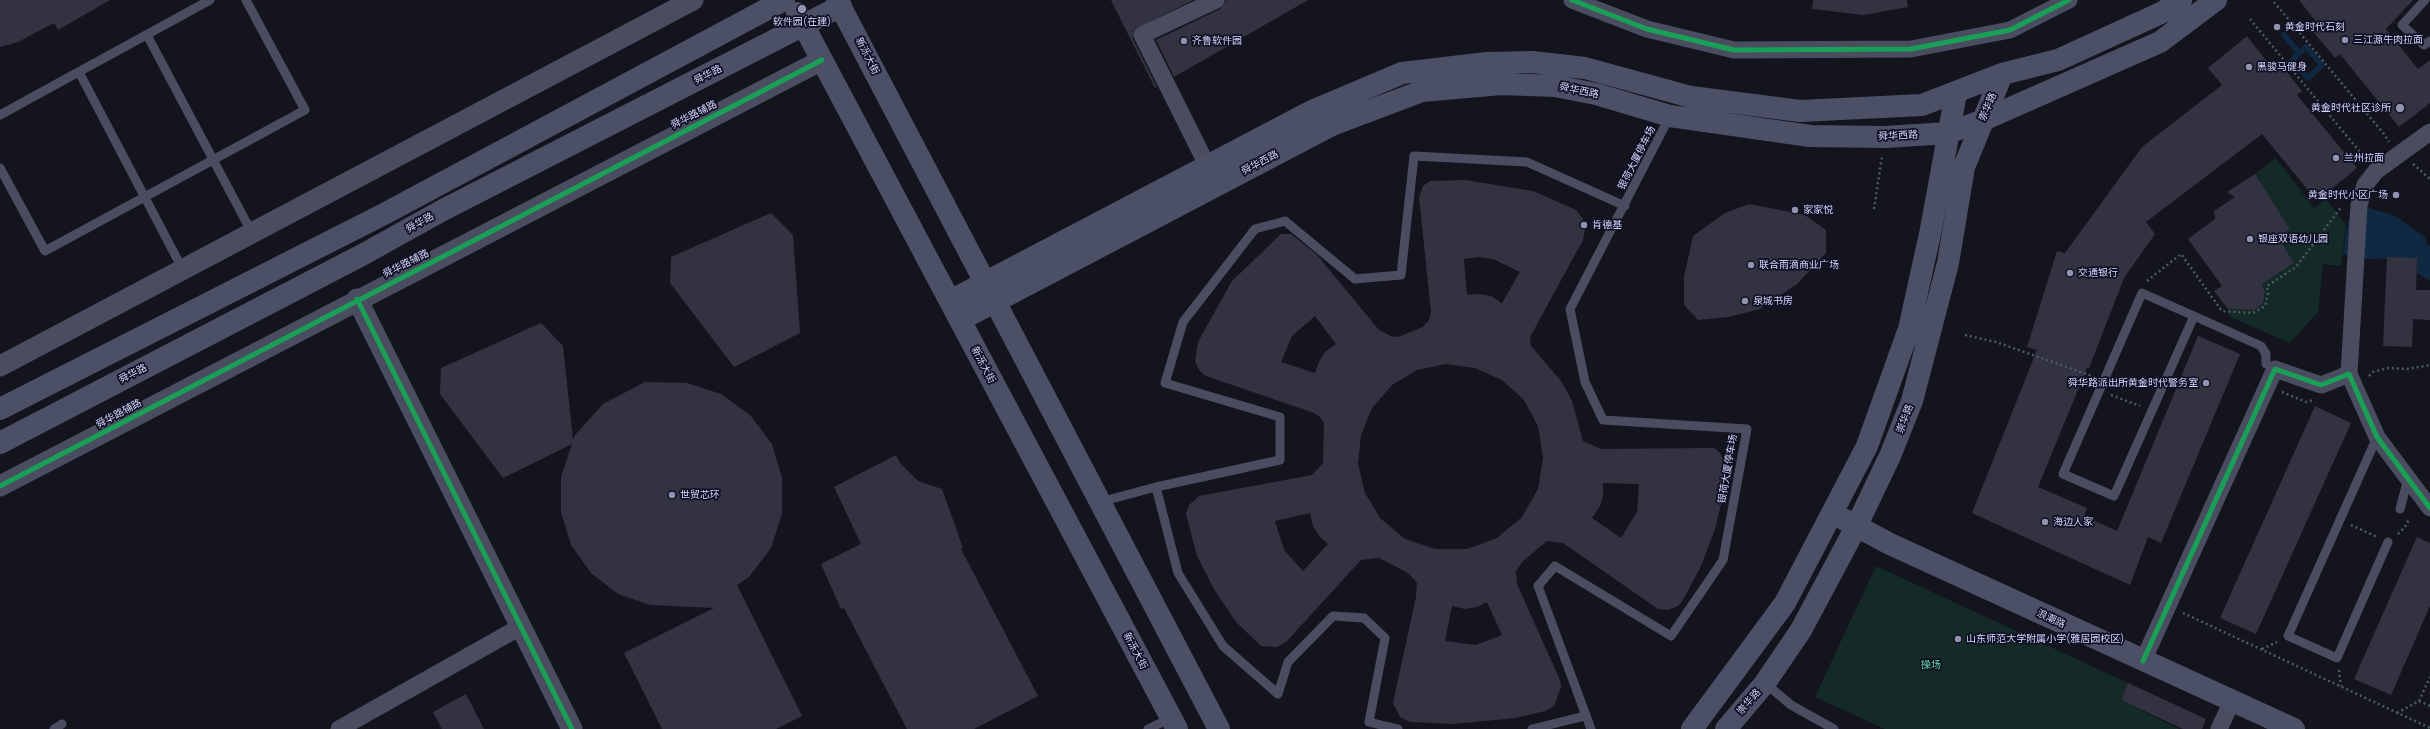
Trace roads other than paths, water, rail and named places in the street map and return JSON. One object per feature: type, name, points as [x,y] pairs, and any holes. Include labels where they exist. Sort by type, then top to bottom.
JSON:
[{"type":"main road","points":[[0,409],[384,214],[784,0]]},
{"type":"main road","name":"新泺大街","points":[[790,0],[1174,723]]},
{"type":"main road","points":[[955,311],[984,282],[1310,112],[1402,73],[1487,62],[1532,62],[1585,68],[1691,97],[1800,111],[1922,105],[2002,74],[2058,60],[2163,12],[2180,0]]},
{"type":"main road","name":"舜华西路","points":[[955,311],[994,302],[1332,125],[1422,91],[1501,84],[1555,86],[1596,94],[1670,116],[1810,136],[1885,137],[1948,133],[1981,121],[2160,42],[2216,0]]},
{"type":"main road","name":"新泺大街","points":[[839,3],[994,302],[1219,729]]},
{"type":"main road","name":"舜华路","points":[[0,443],[362,255],[443,210],[803,25],[839,3]]},
{"type":"main road","name":"崇华路","points":[[1726,729],[1765,683],[1801,630],[1856,527],[1890,456],[1912,401],[1948,263],[1964,167],[1981,121],[2002,74]]},
{"type":"main road","points":[[1692,729],[1785,602],[1833,514],[1867,446],[1909,329],[1930,234],[1956,93]]},
{"type":"main road","name":"浪潮路","points":[[1833,514],[1856,527],[2294,729]]},
{"type":"street","points":[[0,366],[693,0]]},
{"type":"street","points":[[1207,166],[1142,35],[1216,0]]},
{"type":"street","points":[[1572,0],[1647,29],[1734,50],[1911,49],[2010,30],[2069,0]]},
{"type":"street","name":"舜华路辅路","points":[[0,486],[822,60]]},
{"type":"street","points":[[2430,132],[2376,172],[2352,204],[2356,266],[2352,381],[2377,437],[2430,508]]},
{"type":"street","points":[[357,300],[572,729]]},
{"type":"street","points":[[2138,658],[2266,364]]},
{"type":"street","points":[[2138,658],[2275,369],[2321,385],[2352,381]]},
{"type":"street","points":[[338,729],[520,627]]},
{"type":"street","points":[[2219,729],[2232,701]]},
{"type":"lane","points":[[0,115],[210,0]]},
{"type":"lane","points":[[0,168],[45,251],[305,110],[246,0]]},
{"type":"lane","points":[[2425,0],[2402,25],[2424,45],[2430,40]]},
{"type":"lane","points":[[147,35],[252,233]]},
{"type":"lane","points":[[79,72],[182,270]]},
{"type":"lane","name":"银荷大厦停车场","points":[[1591,729],[1538,586],[1555,566],[1671,636],[1723,560],[1747,429],[1603,420],[1585,382],[1570,309],[1625,206],[1670,116]]},
{"type":"lane","points":[[1100,502],[1156,487],[1280,460],[1280,417],[1165,384],[1183,322],[1255,229],[1285,221],[1355,279],[1401,275],[1414,156],[1527,162],[1625,206]]},
{"type":"lane","points":[[2194,316],[2114,496],[2063,474],[2142,293],[2194,316],[2261,346],[2266,354],[2266,364]]},
{"type":"lane","points":[[2377,437],[2288,636],[2337,658],[2388,542]]},
{"type":"lane","points":[[2400,509],[2408,479]]},
{"type":"lane","points":[[1156,487],[1178,573],[1223,646],[1278,694],[1288,662],[1333,616],[1364,618],[1385,638],[1370,725],[1398,729]]},
{"type":"lane","points":[[1765,683],[1791,705],[1834,729]]},
{"type":"lane","points":[[1532,729],[1585,716]]},
{"type":"lane","points":[[1148,729],[1174,723]]},
{"type":"water","points":[[2366,207],[2395,216],[2425,237],[2427,245],[2430,246],[2430,281],[2417,273],[2417,258],[2357,259],[2343,254],[2348,220]]},
{"type":"waterway","points":[[2284,35],[2299,53]]},
{"type":"waterway","points":[[2306,47],[2322,65],[2308,78],[2292,60],[2306,47]]},
{"type":"place","name":"软件园(在建)","points":[[802,9]]},
{"type":"place","name":"黄金时代石刻","points":[[2277,27]]},
{"type":"place","name":"三江源牛肉拉面","points":[[2345,40]]},
{"type":"place","name":"齐鲁软件园","points":[[1184,41]]},
{"type":"place","name":"黑骏马健身","points":[[2249,67]]},
{"type":"place","name":"黄金时代社区诊所","points":[[2400,108]]},
{"type":"place","name":"兰州拉面","points":[[2336,158]]},
{"type":"place","name":"黄金时代小区广场","points":[[2396,195]]},
{"type":"place","name":"家家悦","points":[[1795,210]]},
{"type":"place","name":"肯德基","points":[[1584,225]]},
{"type":"place","name":"银座双语幼儿园","points":[[2250,239]]},
{"type":"place","name":"联合雨滴商业广场","points":[[1751,265]]},
{"type":"place","name":"交通银行","points":[[2070,273]]},
{"type":"place","name":"泉城书房","points":[[1745,301]]},
{"type":"place","name":"舜华路派出所黄金时代警务室","points":[[2206,383]]},
{"type":"place","name":"世贸芯环","points":[[672,495]]},
{"type":"place","name":"海边人家","points":[[2045,522]]},
{"type":"place","name":"山东师范大学附属小学(雅居园校区)","points":[[1958,639]]},
{"type":"park label","name":"操场","points":[[1931,665]]}]
